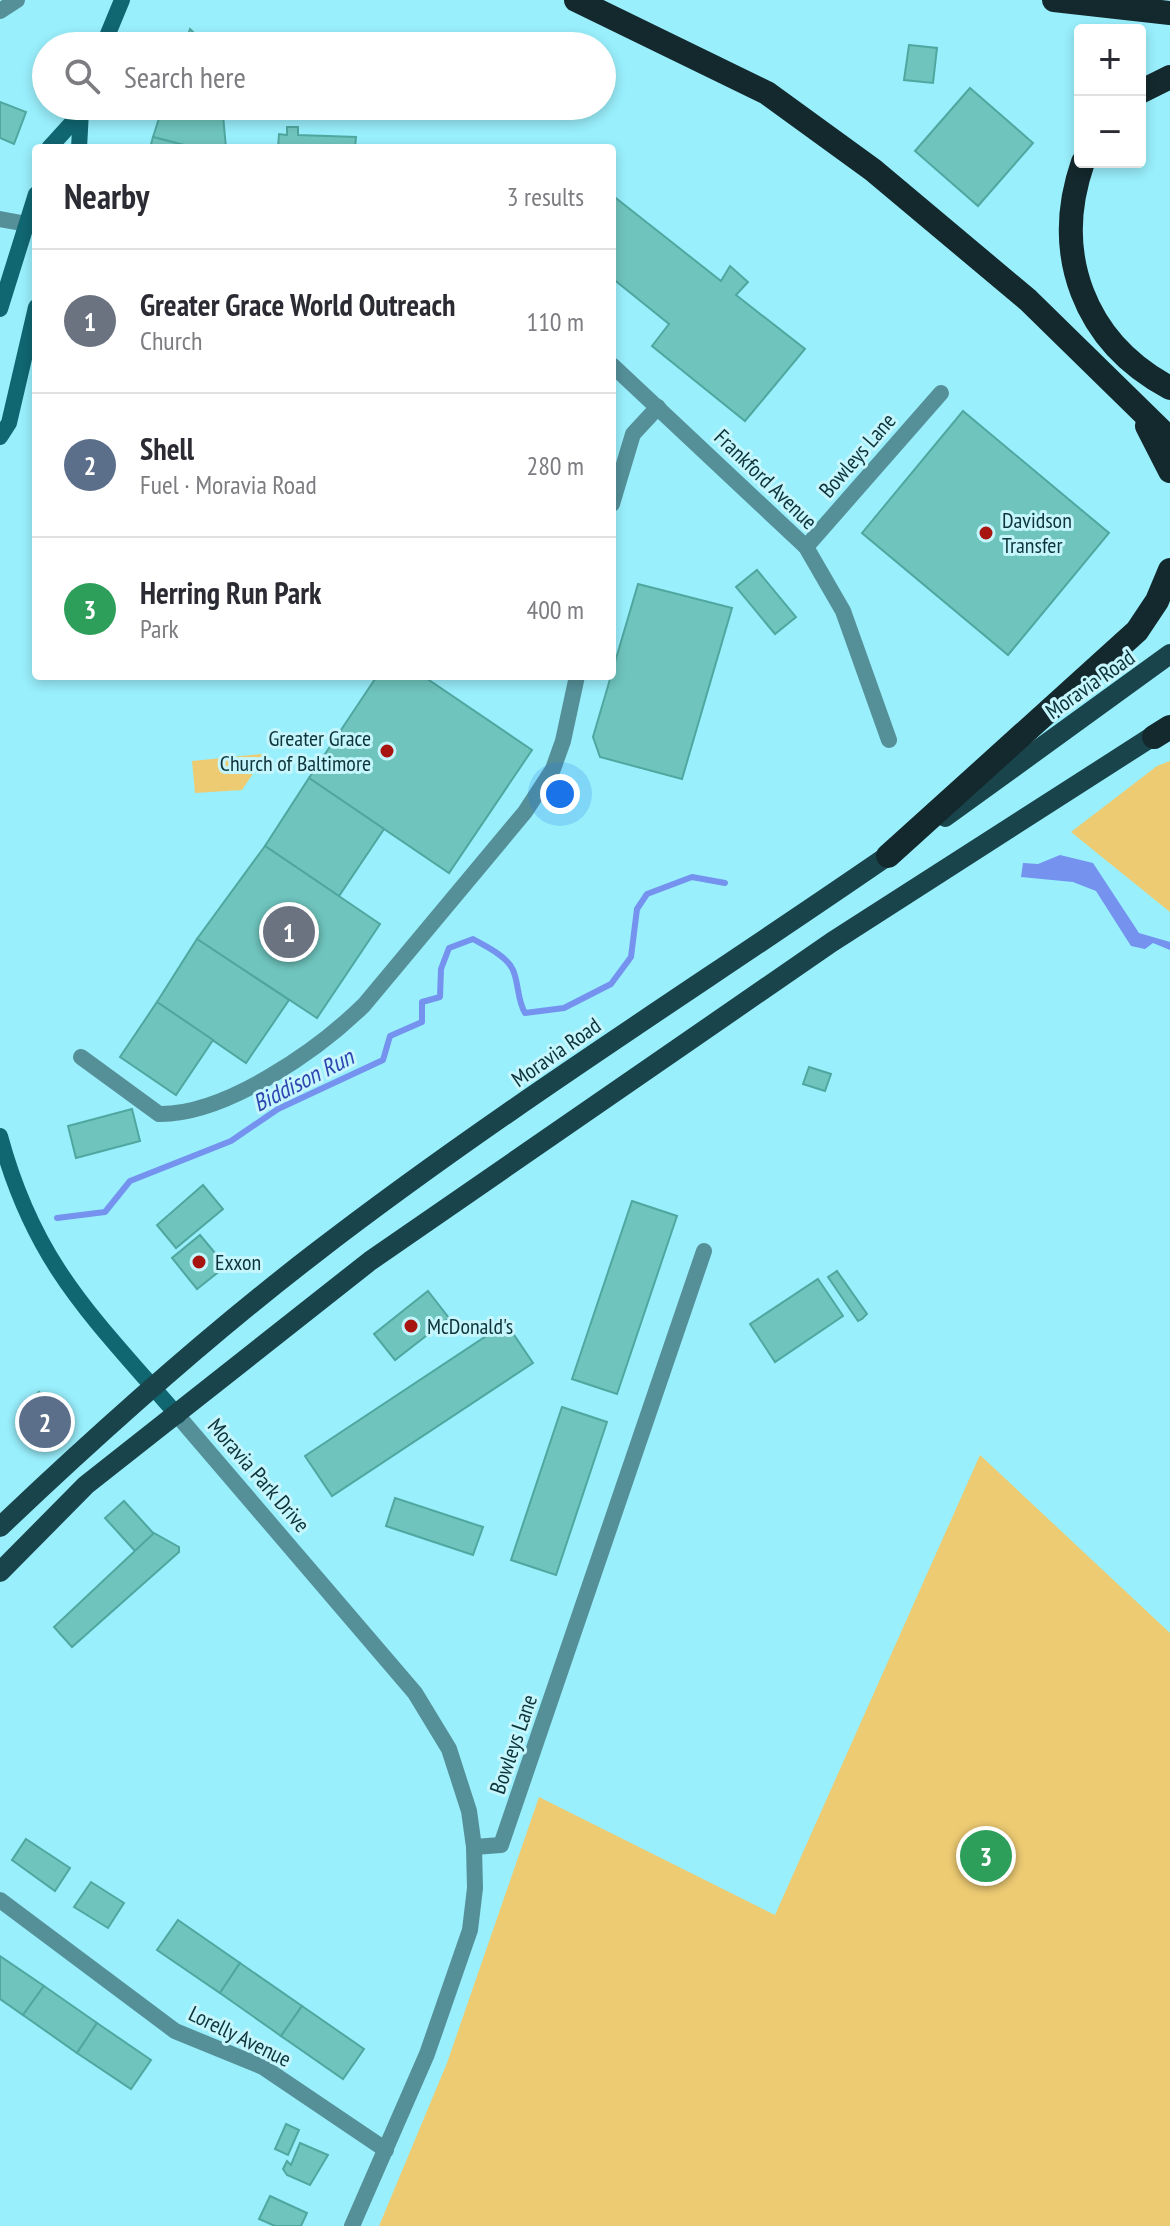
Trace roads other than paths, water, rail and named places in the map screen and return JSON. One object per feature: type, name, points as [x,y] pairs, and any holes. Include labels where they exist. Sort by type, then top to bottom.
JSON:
[{"type":"highway","points":[[576,0],[767,93],[873,170],[1028,300],[1170,439]]},
{"type":"highway","points":[[1054,0],[1170,13]]},
{"type":"highway","points":[[1146,89],[1170,77]]},
{"type":"highway","points":[[1082,168],[1071,210],[1073,255],[1086,304],[1124,358],[1170,388]]},
{"type":"highway","points":[[1134,403],[1170,471]]},
{"type":"highway","points":[[888,856],[1137,631],[1157,601],[1170,570]]},
{"type":"main road","points":[[109,32],[122,0]]},
{"type":"main road","points":[[52,144],[73,120]]},
{"type":"main road","points":[[79,144],[80,120]]},
{"type":"main road","points":[[0,309],[31,225]]},
{"type":"main road","points":[[0,437],[9,423],[32,324]]},
{"type":"main road","name":"Moravia Road","points":[[0,1527],[154,1388],[313,1254],[623,1034],[888,856],[1170,654]]},
{"type":"main road","points":[[0,1572],[86,1485],[178,1416],[370,1261],[832,942],[1165,729]]},
{"type":"main road","name":"Moravia Park Drive","points":[[0,1136],[24,1211],[62,1281],[106,1337],[178,1416]]},
{"type":"street","points":[[0,11],[17,0]]},
{"type":"street","points":[[0,219],[31,225]]},
{"type":"street","name":"Frankford Avenue","points":[[616,369],[806,547],[843,611],[889,740]]},
{"type":"street","name":"Bowleys Lane","points":[[806,547],[941,393]]},
{"type":"street","points":[[616,491],[633,434],[658,407]]},
{"type":"street","points":[[81,1057],[159,1114],[174,1114],[221,1101],[332,1035],[364,1005],[525,812],[553,769],[563,741],[576,680]]},
{"type":"street","name":"Bowleys Lane","points":[[474,1847],[501,1845],[704,1251]]},
{"type":"street","name":"Moravia Park Drive","points":[[178,1416],[415,1693],[449,1749],[469,1811],[474,1847]]},
{"type":"street","points":[[352,2226],[427,2054],[470,1930],[475,1888],[474,1847]]},
{"type":"street","name":"Lorelly Avenue","points":[[0,1900],[175,2031],[263,2067],[386,2150]]},
{"type":"water","points":[[1060,855],[1093,863],[1139,933],[1170,942],[1170,950],[1153,943],[1145,949],[1131,946],[1096,891],[1073,882],[1021,877],[1023,863],[1038,864]]},
{"type":"waterway","name":"Biddison Run","points":[[57,1218],[105,1212],[130,1181],[231,1141],[278,1109],[383,1060],[390,1036],[422,1022],[422,1002],[440,997],[441,969],[449,948],[473,939],[501,956],[513,970],[525,1013],[564,1008],[611,984],[631,957],[637,909],[647,894],[692,877],[725,883]]},
{"type":"place","name":"Davidson Transfer","points":[[986,533]]},
{"type":"place","name":"Greater Grace Church of Baltimore","points":[[387,751]]},
{"type":"place","name":"Greater Grace World Outreach","points":[[289,932]]},
{"type":"place","name":"Exxon","points":[[199,1262]]},
{"type":"place","name":"McDonald's","points":[[411,1326]]},
{"type":"place","name":"Shell","points":[[45,1422]]},
{"type":"place","name":"Herring Run Park","points":[[986,1856]]}]
